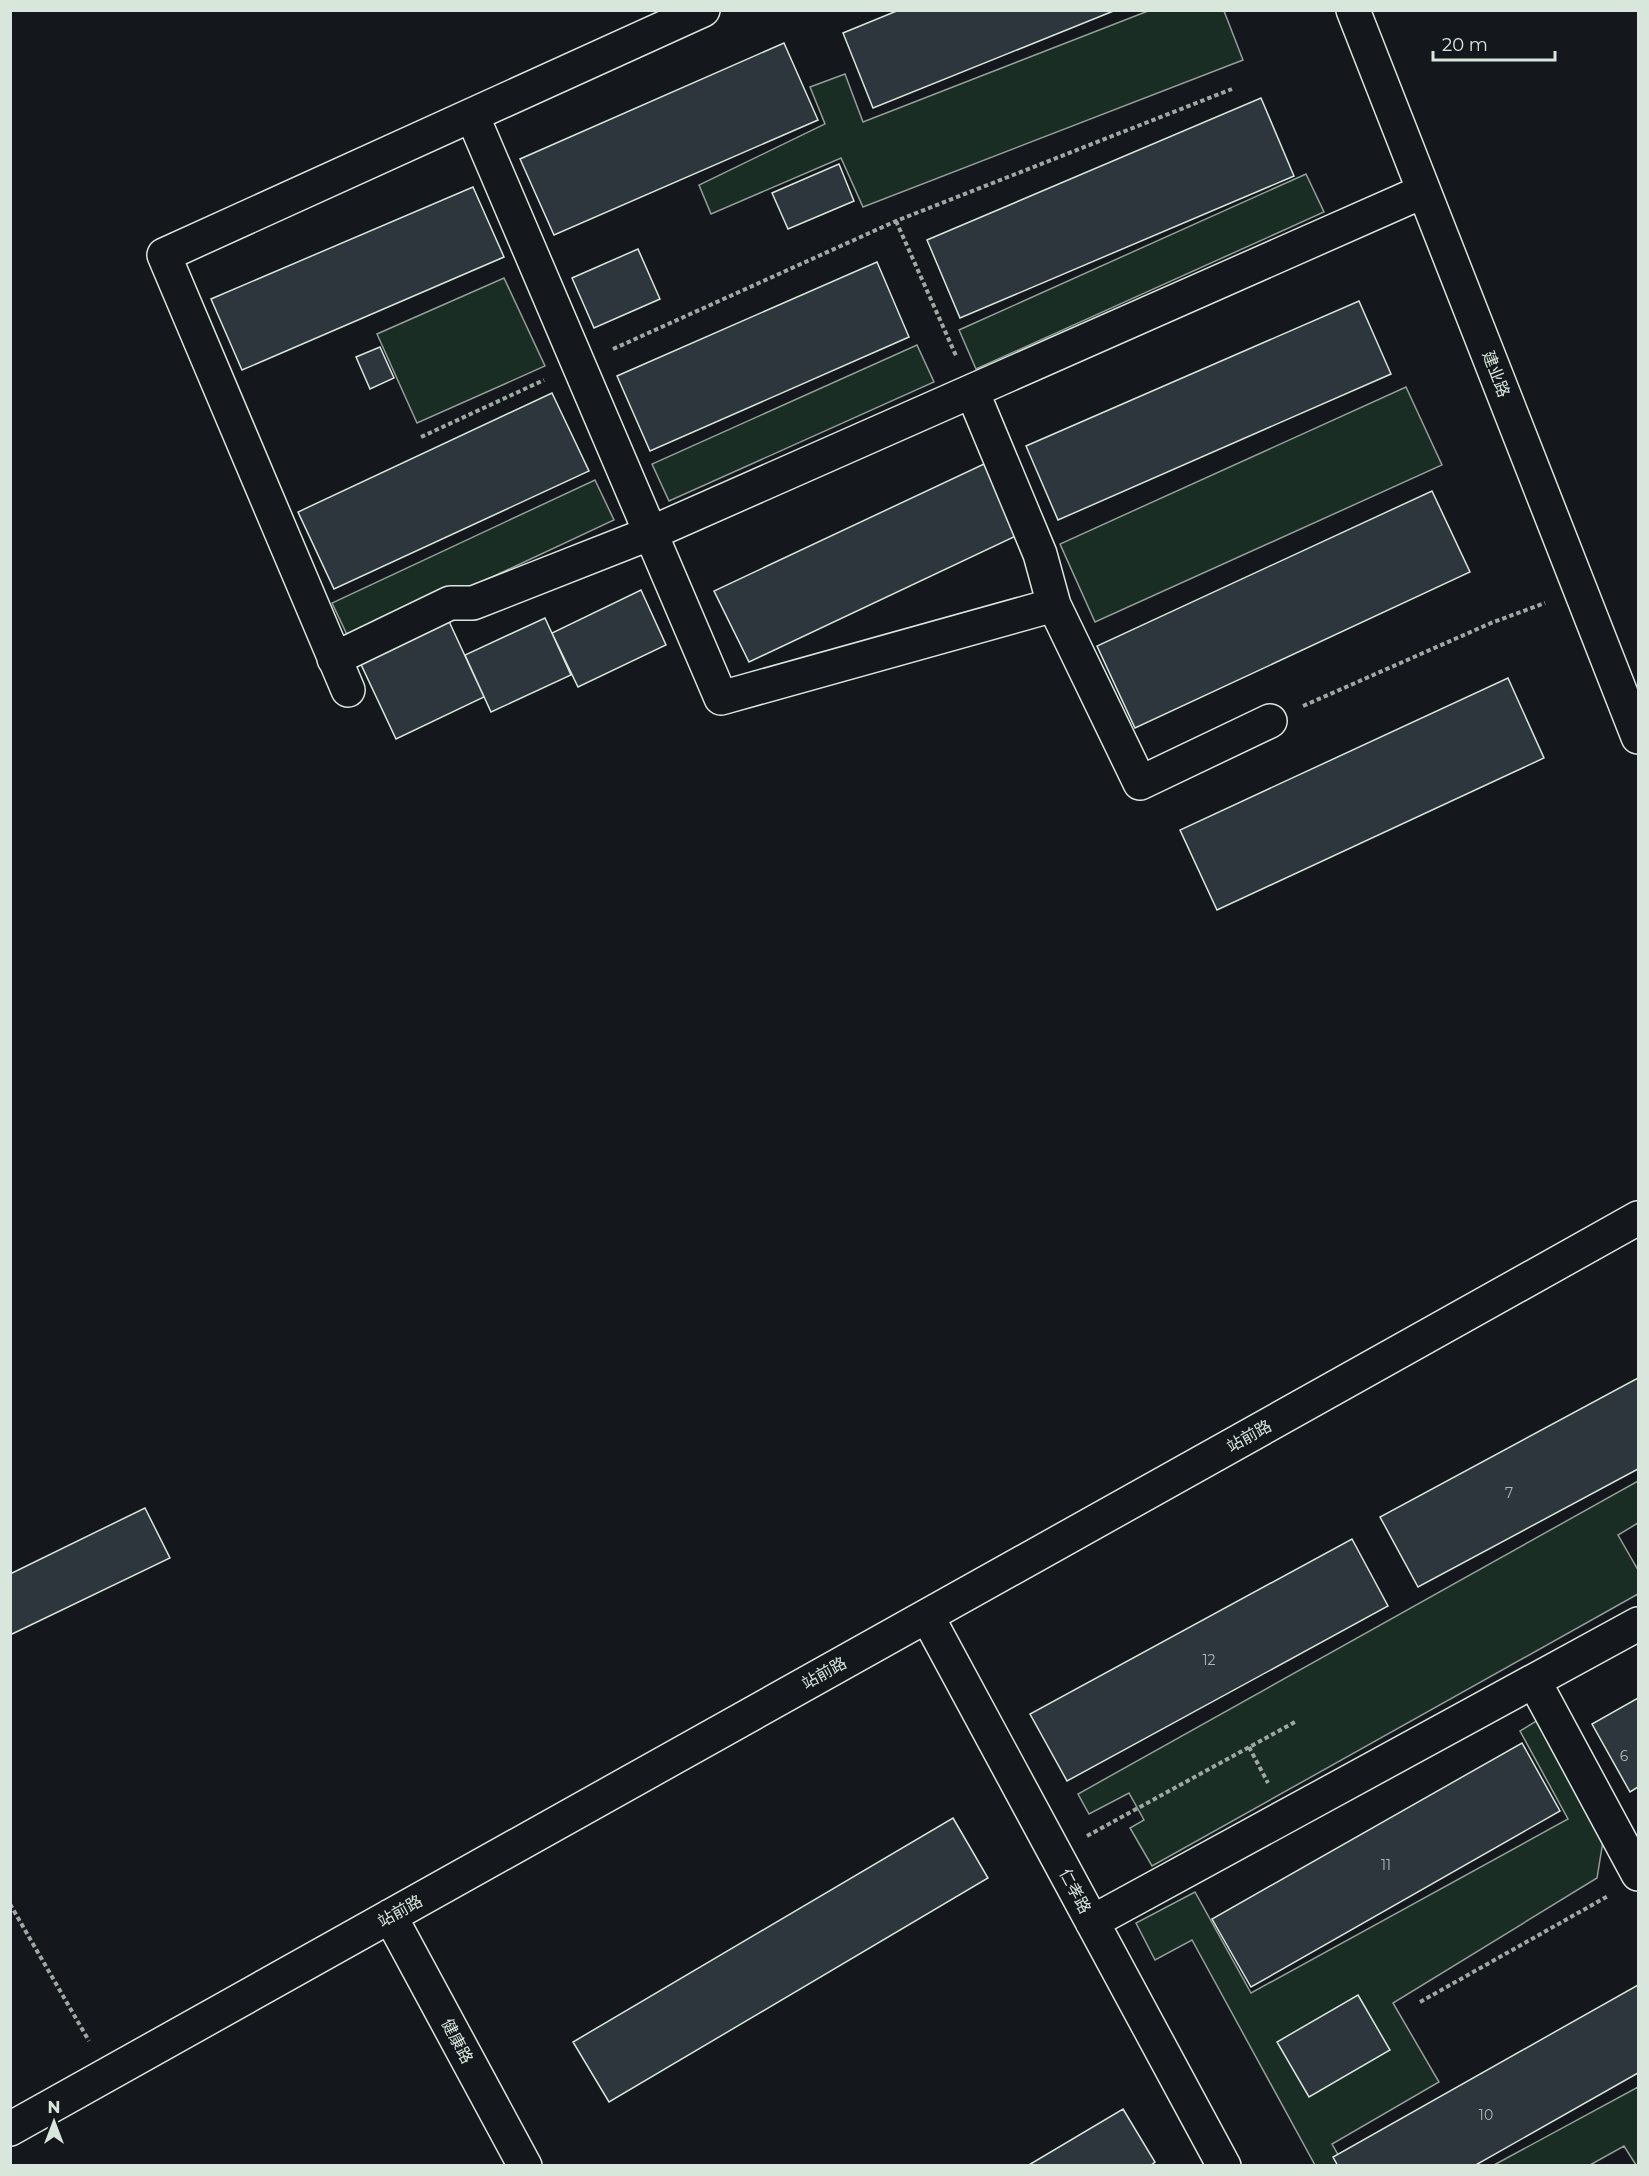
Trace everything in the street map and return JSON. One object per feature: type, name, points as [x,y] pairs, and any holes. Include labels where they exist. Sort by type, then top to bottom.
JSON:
[{"type":"street","points":[[348,690],[164,255],[703,10]]},
{"type":"street","name":"建业路","points":[[1353,10],[1638,737]]},
{"type":"street","points":[[472,115],[721,698],[1054,606]]},
{"type":"street","points":[[334,659],[450,603],[473,603],[651,532],[1424,191]]},
{"type":"street","points":[[972,391],[1040,554],[1054,606],[1140,783],[1270,721]]},
{"type":"street","name":"站前路","points":[[10,2129],[1638,1218]]},
{"type":"street","name":"仁孝路","points":[[927,1616],[1224,2166]]},
{"type":"street","points":[[1092,1922],[1638,1624]]},
{"type":"street","points":[[1534,1681],[1628,1882]]},
{"type":"street","name":"健康路","points":[[390,1916],[525,2166]]},
{"type":"path","points":[[421,436],[896,221],[1232,88]]},
{"type":"path","points":[[896,221],[972,391]]},
{"type":"path","points":[[1270,721],[1491,623],[1581,590]]},
{"type":"path","points":[[1055,1854],[1295,1722]]},
{"type":"path","points":[[1420,2001],[1628,1882]]},
{"type":"path","points":[[10,1904],[108,2074]]},
{"type":"green space","points":[[1148,11],[1224,11],[1243,60],[863,207],[841,158],[711,214],[699,185],[825,124],[810,87],[845,74],[863,122]]},
{"type":"green space","points":[[1306,174],[1324,212],[976,369],[959,330]]},
{"type":"green space","points":[[504,278],[545,366],[417,423],[377,334]]},
{"type":"green space","points":[[917,345],[934,382],[669,501],[652,464]]},
{"type":"green space","points":[[1406,387],[1442,465],[1095,622],[1060,544]]},
{"type":"green space","points":[[595,480],[614,520],[351,643],[332,603]]},
{"type":"green space","points":[[1638,1481],[1638,1523],[1618,1535],[1638,1570],[1638,1594],[1152,1866],[1130,1828],[1144,1820],[1129,1793],[1089,1814],[1078,1794]]},
{"type":"green space","points":[[1541,1718],[1604,1835],[1597,1878],[1393,2003],[1439,2082],[1332,2144],[1344,2165],[1315,2165],[1192,1940],[1155,1960],[1136,1923],[1195,1892],[1251,1993],[1568,1819],[1520,1731]]},
{"type":"green space","points":[[1638,2087],[1638,2165],[1624,2146],[1590,2165],[1494,2165]]},
{"type":"building","points":[[899,10],[1116,10],[873,108],[843,33]]},
{"type":"building","points":[[784,43],[818,120],[554,235],[520,159]]},
{"type":"building","points":[[1261,98],[1294,176],[960,318],[927,240]]},
{"type":"building","points":[[839,164],[854,201],[788,229],[772,193]]},
{"type":"building","points":[[473,187],[504,257],[242,370],[211,299]]},
{"type":"building","points":[[638,249],[660,299],[594,328],[572,278]]},
{"type":"building","points":[[877,262],[909,337],[650,451],[617,376]]},
{"type":"building","points":[[1359,301],[1391,374],[1058,520],[1026,446]]},
{"type":"building","points":[[380,347],[394,378],[370,389],[356,357]]},
{"type":"building","points":[[552,393],[589,471],[334,589],[298,512]]},
{"type":"building","points":[[984,464],[1018,535],[749,662],[714,591]]},
{"type":"building","points":[[1432,491],[1470,572],[1135,728],[1097,646]]},
{"type":"building","points":[[641,590],[666,645],[578,687],[552,633]]},
{"type":"building","points":[[447,617],[484,697],[396,739],[358,658]]},
{"type":"building","points":[[545,618],[571,675],[491,712],[465,655]]},
{"type":"building","points":[[1508,678],[1544,758],[1217,910],[1180,830]]},
{"type":"building","points":[[1638,1378],[1638,1469],[1418,1587],[1380,1517]]},
{"type":"building","points":[[145,1508],[170,1558],[10,1635],[10,1574]]},
{"type":"building","points":[[1352,1539],[1388,1606],[1067,1781],[1030,1714]]},
{"type":"building","points":[[1638,1698],[1638,1787],[1630,1792],[1592,1724]]},
{"type":"building","points":[[1522,1743],[1560,1811],[1251,1987],[1212,1919]]},
{"type":"building","points":[[953,1818],[988,1878],[609,2102],[573,2042]]},
{"type":"building","points":[[1638,1985],[1638,2073],[1474,2166],[1338,2166],[1333,2157]]},
{"type":"building","points":[[1358,1995],[1390,2050],[1309,2097],[1277,2042]]},
{"type":"building","points":[[1123,2109],[1155,2162],[1150,2166],[1027,2166]]}]
